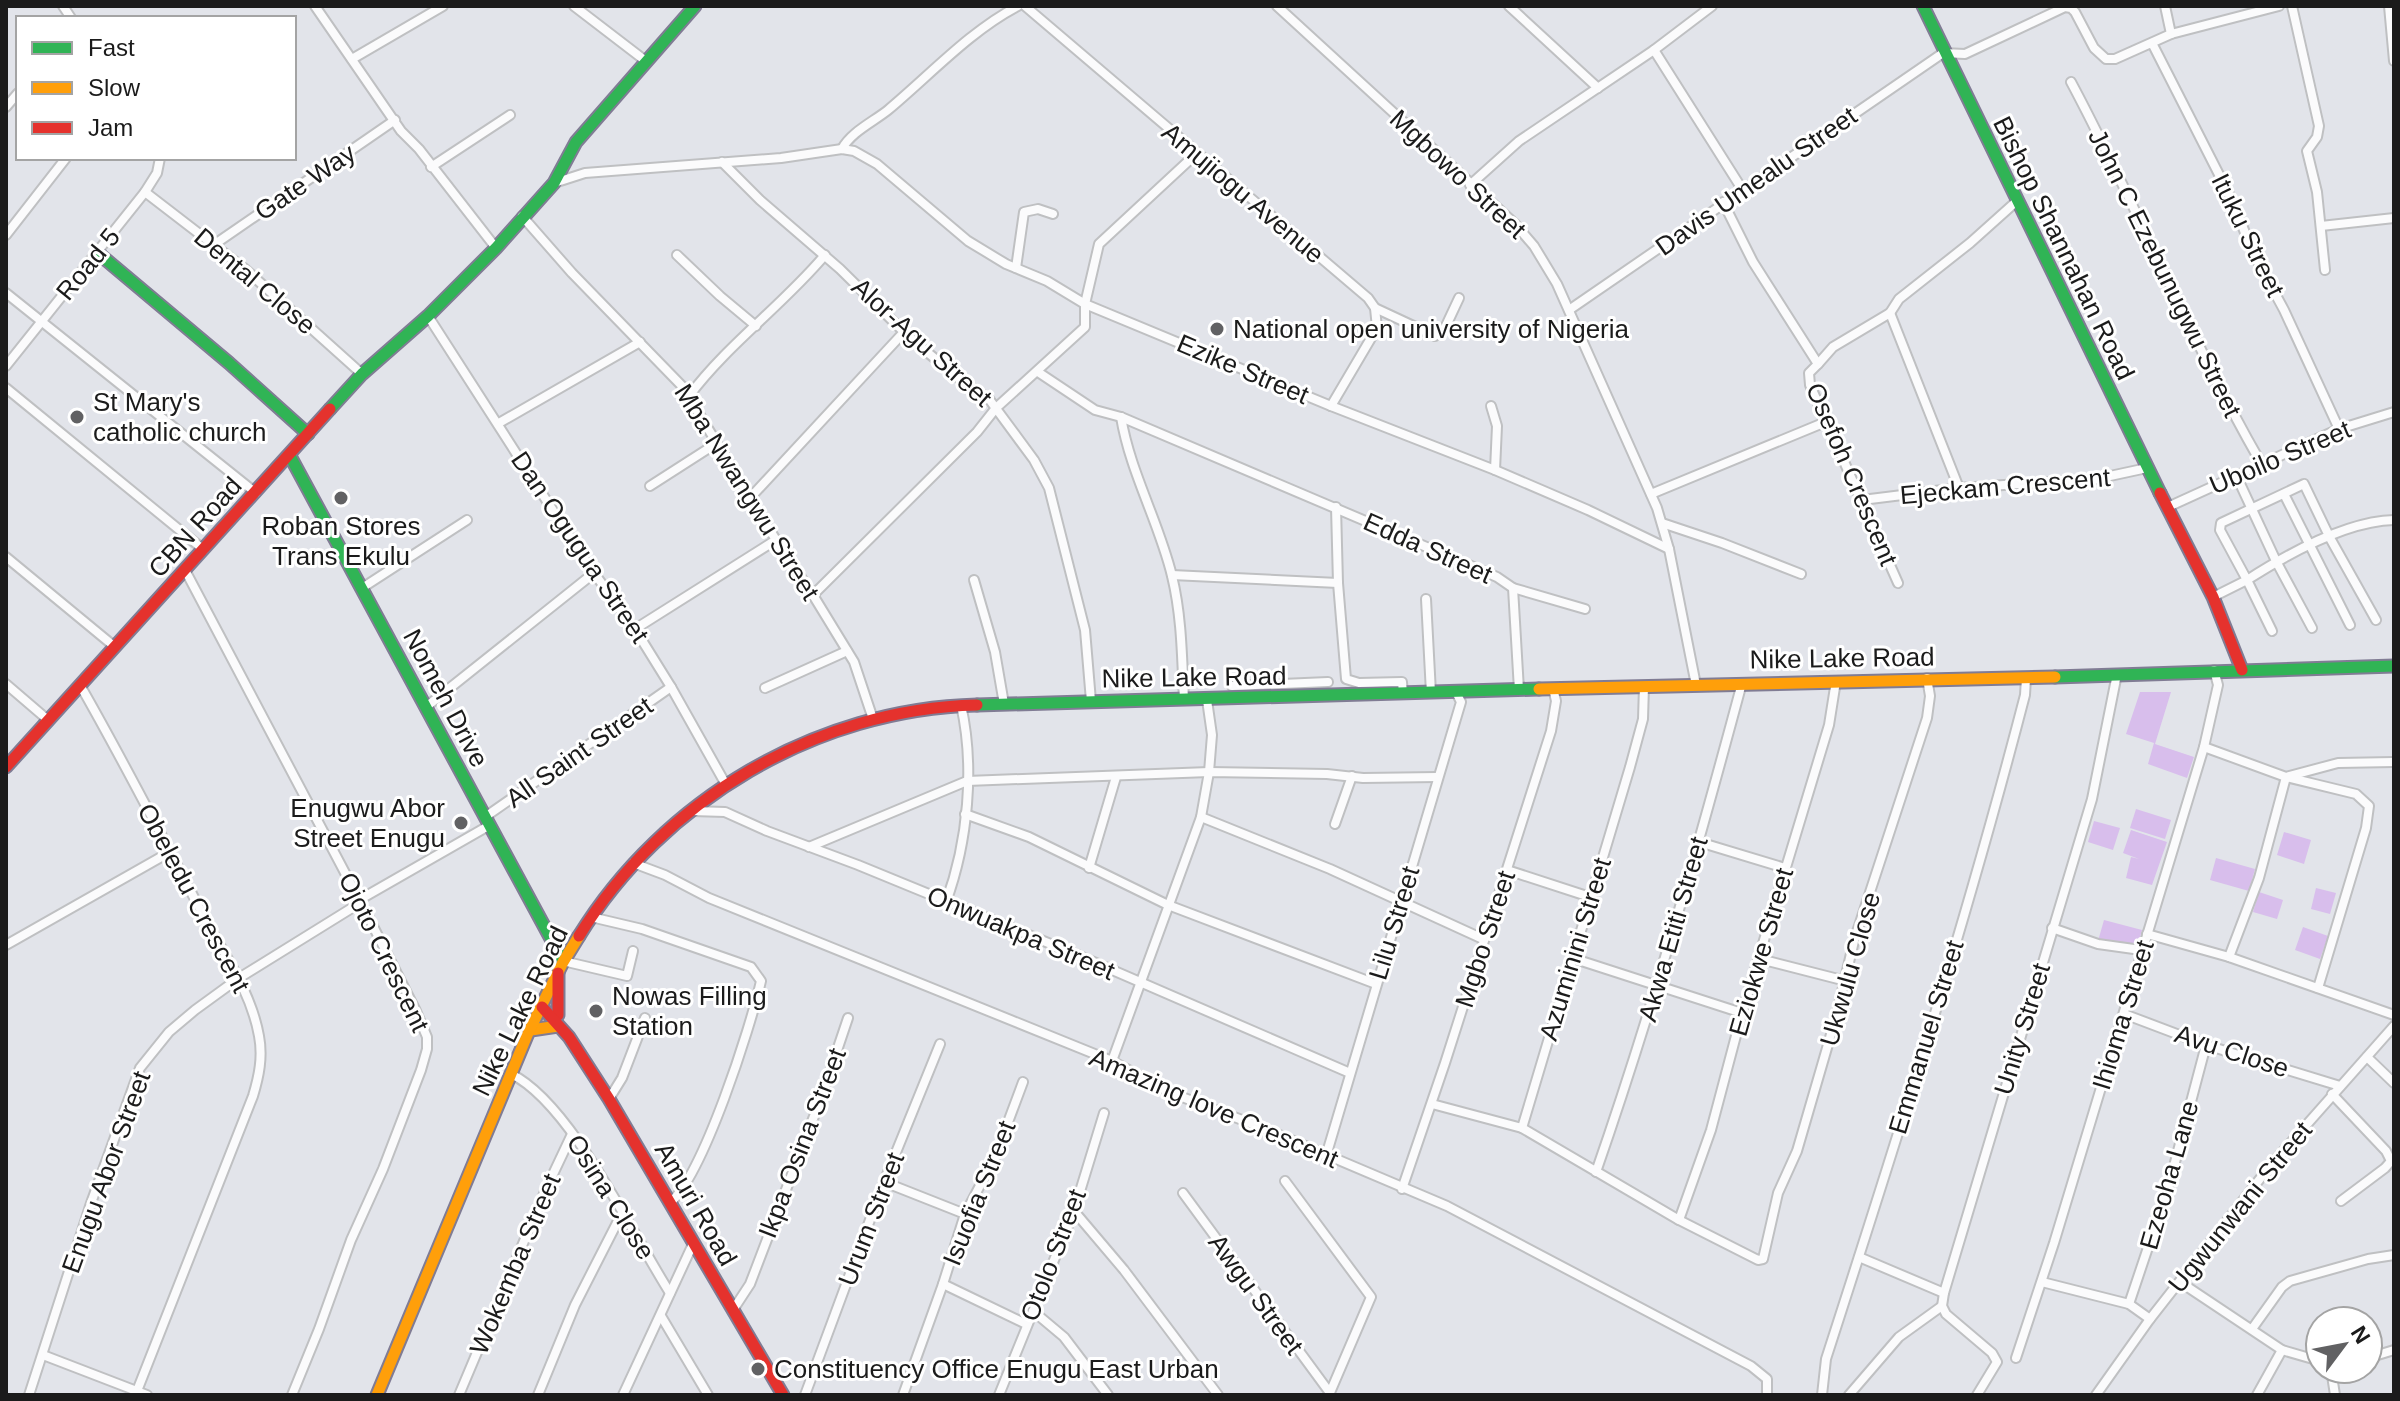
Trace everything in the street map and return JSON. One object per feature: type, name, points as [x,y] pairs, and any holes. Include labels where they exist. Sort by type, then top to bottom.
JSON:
[{"type":"main road","name":"Bishop Shannahan Road","points":[[1923,6],[1943,53],[2213,597],[2242,670]]},
{"type":"main road","name":"CBN Road","points":[[6,767],[362,374],[428,316],[496,248],[554,183],[576,142],[693,7]]},
{"type":"main road","points":[[98,253],[308,434]]},
{"type":"main road","name":"Nomeh Drive","points":[[290,456],[563,961]]},
{"type":"main road","name":"Nike Lake Road","points":[[377,1395],[511,1074],[563,961],[591,917],[633,863],[687,811],[725,783],[794,747],[835,730],[911,710],[961,705],[2394,666]]},
{"type":"main road","points":[[531,1030],[558,1020],[558,973]]},
{"type":"main road","name":"Amuri Road","points":[[544,1002],[609,1099],[783,1395]]},
{"type":"street","points":[[315,6],[395,120],[496,248]]},
{"type":"street","points":[[352,59],[443,6]]},
{"type":"street","points":[[574,6],[647,62]]},
{"type":"street","points":[[554,183],[585,173],[781,158],[842,149],[847,140],[1003,14],[1018,6]]},
{"type":"street","name":"Amujiogu Avenue","points":[[1025,6],[1368,298],[1375,308],[1435,336],[1444,330],[1459,298]]},
{"type":"street","name":"Mgbowo Street","points":[[1277,6],[1515,224],[1534,246],[1557,284],[1662,523],[1696,685]]},
{"type":"street","points":[[1509,6],[1598,88]]},
{"type":"street","points":[[1470,185],[1519,141],[1654,50],[1712,6]]},
{"type":"street","points":[[2165,6],[2171,34]]},
{"type":"street","points":[[1943,53],[1965,54],[2065,7],[2075,12],[2094,48],[2106,59],[2115,59],[2171,34],[2279,6]]},
{"type":"street","points":[[2292,6],[2319,126],[2317,137],[2307,151],[2314,171],[2325,270]]},
{"type":"street","points":[[2389,6],[2394,61]]},
{"type":"street","name":"Ituku Street","points":[[2152,43],[2234,204],[2252,251],[2284,310],[2339,429]]},
{"type":"street","points":[[1654,50],[1742,189]]},
{"type":"street","name":"Davis Umealu Street","points":[[1569,310],[1943,53]]},
{"type":"street","name":"John C Ezebunugwu Street","points":[[2071,82],[2117,169],[2234,416],[2261,463]]},
{"type":"street","points":[[431,167],[510,115]]},
{"type":"street","name":"Gate Way","points":[[215,244],[395,120]]},
{"type":"street","name":"Ezike Street","points":[[842,149],[867,157],[968,241],[1085,304],[1495,470],[1669,549]]},
{"type":"street","points":[[813,595],[977,432],[996,408],[1085,327],[1085,304],[1099,244],[1196,154]]},
{"type":"street","points":[[6,235],[64,160]]},
{"type":"street","name":"Road 5","points":[[6,366],[145,192],[157,173],[160,160]]},
{"type":"street","name":"Alor-Agu Street","points":[[722,162],[904,332],[961,380],[989,399],[1034,460],[1049,488],[1085,630],[1091,701]]},
{"type":"street","name":"Dental Close","points":[[145,192],[215,244],[362,374]]},
{"type":"street","points":[[1818,364],[1833,347],[1890,313],[1899,299],[2018,200]]},
{"type":"street","name":"Osefoh Crescent","points":[[1723,202],[1753,262],[1818,364],[1809,373],[1810,385],[1898,583]]},
{"type":"street","points":[[1016,268],[1024,212],[1038,209],[1053,214]]},
{"type":"street","name":"Mba Nwangwu Street","points":[[522,216],[572,273],[664,364],[689,396],[854,662],[873,719]]},
{"type":"street","points":[[2321,226],[2394,218]]},
{"type":"street","points":[[677,255],[756,326]]},
{"type":"street","points":[[689,396],[729,350],[806,278],[825,255]]},
{"type":"street","points":[[6,293],[256,493]]},
{"type":"street","points":[[1331,406],[1377,328],[1375,308]]},
{"type":"street","points":[[1890,313],[1959,488]]},
{"type":"street","name":"Dan Ogugua Street","points":[[428,316],[594,573],[635,629],[725,783]]},
{"type":"street","points":[[750,498],[904,332]]},
{"type":"street","points":[[499,423],[640,342]]},
{"type":"street","name":"Edda Street","points":[[1038,372],[1095,410],[1121,417],[1497,577],[1513,588],[1519,690]]},
{"type":"street","points":[[6,388],[204,550]]},
{"type":"street","points":[[1491,406],[1497,426],[1495,470]]},
{"type":"street","name":"Uboilo Street","points":[[2168,507],[2339,429],[2394,412]]},
{"type":"street","points":[[1121,417],[1128,448],[1172,575],[1179,618],[1184,700]]},
{"type":"street","points":[[1651,494],[1828,421]]},
{"type":"street","points":[[650,486],[717,443]]},
{"type":"street","name":"Ejeckam Crescent","points":[[1862,500],[1959,488],[2096,479],[2147,468]]},
{"type":"street","points":[[2236,475],[2276,561],[2312,628]]},
{"type":"street","points":[[2272,631],[2220,530],[2221,523],[2304,484],[2376,620]]},
{"type":"street","points":[[2284,494],[2350,625]]},
{"type":"street","points":[[1336,507],[1338,583],[1346,679]]},
{"type":"street","points":[[362,588],[467,520]]},
{"type":"street","points":[[2213,597],[2308,544],[2372,522],[2394,520]]},
{"type":"street","points":[[1662,523],[1801,574]]},
{"type":"street","points":[[635,629],[776,540]]},
{"type":"street","points":[[6,557],[115,647]]},
{"type":"street","name":"Ojoto Crescent","points":[[185,570],[425,1031],[427,1049],[406,1110],[351,1240],[292,1395]]},
{"type":"street","points":[[426,707],[594,573]]},
{"type":"street","points":[[1172,575],[1338,583]]},
{"type":"street","points":[[974,580],[995,652],[1004,704]]},
{"type":"street","points":[[1513,588],[1585,609]]},
{"type":"street","points":[[1426,599],[1431,693]]},
{"type":"street","points":[[765,688],[847,651]]},
{"type":"street","name":"Ihioma Street","points":[[2016,1358],[2042,1282],[2204,747],[2217,694],[2214,670]]},
{"type":"street","name":"Unity Street","points":[[1942,1306],[2092,799],[2117,674]]},
{"type":"street","name":"Ukwulu Close","points":[[1679,1220],[1758,1260],[1763,1259],[1778,1193],[1797,1151],[1846,981],[1854,941],[1927,718],[1930,696],[1927,678]]},
{"type":"street","name":"Emmanuel Street","points":[[1822,1395],[1826,1359],[1999,795],[2025,695],[2026,678]]},
{"type":"street","points":[[1232,686],[1346,679],[1359,683],[1402,682],[1403,693]]},
{"type":"street","name":"Eziokwe Street","points":[[1679,1220],[1711,1130],[1742,1013],[1829,725],[1836,681]]},
{"type":"street","points":[[1321,696],[1328,682]]},
{"type":"street","name":"Akwa Etiti Street","points":[[1596,1172],[1635,1061],[1742,683]]},
{"type":"street","points":[[6,684],[48,720]]},
{"type":"street","name":"Obeledu Crescent","points":[[80,685],[239,978],[259,1038],[261,1054],[258,1079],[137,1391]]},
{"type":"street","name":"Azuminini Street","points":[[1522,1128],[1643,719],[1644,686]]},
{"type":"street","name":"All Saint Street","points":[[360,902],[488,821],[671,687]]},
{"type":"street","name":"Mgbo Street","points":[[1402,1189],[1551,731],[1556,701],[1553,688]]},
{"type":"street","name":"Lilu Street","points":[[1326,1156],[1461,702],[1456,692]]},
{"type":"street","points":[[1112,1061],[1201,817],[1212,735],[1207,700]]},
{"type":"street","points":[[946,902],[958,860],[965,814],[968,733],[961,705]]},
{"type":"street","points":[[2204,747],[2286,777],[2356,794],[2369,806],[2366,828],[2318,988]]},
{"type":"street","points":[[2286,777],[2338,763],[2394,762]]},
{"type":"street","points":[[809,847],[967,781],[1209,772],[1438,777]]},
{"type":"street","points":[[1335,824],[1352,776]]},
{"type":"street","points":[[1089,868],[1116,777]]},
{"type":"street","points":[[2229,957],[2259,878],[2286,777]]},
{"type":"street","name":"Onwuakpa Street","points":[[687,811],[725,812],[1350,1073]]},
{"type":"street","points":[[965,814],[1021,834],[1168,905],[1376,984]]},
{"type":"street","points":[[1201,817],[1232,827],[1483,939]]},
{"type":"street","points":[[1699,842],[1785,868]]},
{"type":"street","points":[[6,945],[170,852]]},
{"type":"street","name":"Amazing love Crescent","points":[[633,863],[665,875],[709,898],[1112,1061],[1169,1092],[1263,1128],[1464,1214],[1737,1358],[1767,1379],[1768,1394]]},
{"type":"street","points":[[1507,870],[1590,897]]},
{"type":"street","name":"Enugu Abor Street","points":[[29,1395],[91,1203],[140,1068],[175,1026],[239,978],[360,902]]},
{"type":"street","points":[[591,917],[642,929],[751,967],[761,981],[709,1135],[686,1186],[671,1202]]},
{"type":"street","points":[[2052,928],[2098,944],[2141,950]]},
{"type":"street","points":[[2147,934],[2229,957],[2394,1015]]},
{"type":"street","points":[[563,961],[627,976],[633,951]]},
{"type":"street","points":[[1572,958],[1742,1013]]},
{"type":"street","points":[[1760,959],[1846,981]]},
{"type":"street","name":"Avu Close","points":[[2124,1014],[2206,1045],[2340,1086]]},
{"type":"street","points":[[609,1099],[622,1078],[645,1018]]},
{"type":"street","name":"Ikpa Osina Street","points":[[733,1310],[750,1284],[848,1018]]},
{"type":"street","name":"Ugwunwani Street","points":[[2101,1393],[2150,1319],[2270,1166],[2394,1026]]},
{"type":"street","name":"Urum Street","points":[[805,1395],[884,1182],[940,1044]]},
{"type":"street","name":"Ezeoha Lane","points":[[2129,1304],[2169,1185],[2206,1045]]},
{"type":"street","points":[[2367,1057],[2394,1083]]},
{"type":"street","name":"Osina Close","points":[[511,1074],[525,1081],[558,1113],[670,1293]]},
{"type":"street","name":"Isuofia Street","points":[[903,1395],[965,1214],[995,1157],[1023,1082]]},
{"type":"street","points":[[2332,1094],[2386,1151],[2391,1161],[2341,1201]]},
{"type":"street","points":[[1432,1104],[1522,1128],[1679,1220]]},
{"type":"street","name":"Otolo Street","points":[[999,1395],[1074,1211],[1104,1113]]},
{"type":"street","name":"Wokemba Street","points":[[459,1395],[572,1134]]},
{"type":"street","points":[[1285,1181],[1371,1297],[1329,1394]]},
{"type":"street","points":[[884,1182],[965,1214]]},
{"type":"street","name":"Awgu Street","points":[[1183,1193],[1329,1394]]},
{"type":"street","points":[[1074,1211],[1124,1270],[1218,1395]]},
{"type":"street","points":[[538,1395],[575,1305],[622,1213]]},
{"type":"street","points":[[623,1395],[693,1244]]},
{"type":"street","points":[[2252,1329],[2282,1287],[2290,1281],[2368,1259],[2394,1255]]},
{"type":"street","points":[[1859,1257],[1944,1293]]},
{"type":"street","points":[[2042,1282],[2129,1304],[2150,1319]]},
{"type":"street","points":[[2180,1282],[2282,1350],[2304,1356]]},
{"type":"street","points":[[943,1284],[1026,1324]]},
{"type":"street","points":[[1849,1395],[1899,1337],[1942,1306],[1946,1314],[1992,1353],[1997,1362],[1977,1395]]},
{"type":"street","points":[[1033,1311],[1064,1337],[1108,1395]]},
{"type":"street","points":[[661,1316],[708,1395]]},
{"type":"street","points":[[2257,1395],[2282,1350]]},
{"type":"street","points":[[43,1355],[147,1395]]},
{"type":"shaded area","points":[[2140,692],[2171,692],[2155,744],[2194,757],[2187,778],[2148,764],[2154,743],[2126,734]]},
{"type":"shaded area","points":[[2136,809],[2171,820],[2165,839],[2130,828]]},
{"type":"shaded area","points":[[2094,821],[2120,828],[2113,850],[2088,842]]},
{"type":"shaded area","points":[[2131,830],[2167,842],[2152,885],[2126,878],[2131,857],[2139,859],[2123,853]]},
{"type":"shaded area","points":[[2284,832],[2311,840],[2304,864],[2277,855]]},
{"type":"shaded area","points":[[2216,858],[2255,869],[2249,891],[2210,880]]},
{"type":"shaded area","points":[[2316,888],[2336,893],[2330,914],[2311,909]]},
{"type":"shaded area","points":[[2259,892],[2283,900],[2277,919],[2253,912]]},
{"type":"shaded area","points":[[2104,920],[2142,930],[2136,952],[2098,941]]},
{"type":"shaded area","points":[[2303,927],[2328,936],[2320,959],[2295,950]]},
{"type":"traffic: fast","points":[[330,409],[362,374],[428,316],[496,248],[554,183],[576,142],[695,6]]},
{"type":"traffic: fast","points":[[1923,6],[2160,493]]},
{"type":"traffic: fast","points":[[98,253],[308,434]]},
{"type":"traffic: fast","points":[[290,456],[563,961]]},
{"type":"traffic: fast","points":[[2055,677],[2394,666]]},
{"type":"traffic: fast","points":[[977,705],[1539,689]]},
{"type":"traffic: slow","points":[[1539,689],[2055,677]]},
{"type":"traffic: slow","points":[[377,1395],[528,1033],[579,936]]},
{"type":"traffic: slow","points":[[531,1030],[558,1026]]},
{"type":"traffic: jam","points":[[6,767],[330,409]]},
{"type":"traffic: jam","points":[[2160,493],[2213,597],[2242,670]]},
{"type":"traffic: jam","points":[[579,936],[614,887],[654,843],[699,804],[749,771],[802,744],[859,724],[917,710],[977,705]]},
{"type":"traffic: jam","points":[[558,973],[558,1015]]},
{"type":"traffic: jam","points":[[542,1007],[569,1037],[609,1099],[783,1395]]},
{"type":"place","name":"National open university of Nigeria","points":[[1217,329]]},
{"type":"place","name":"St Mary's catholic church","points":[[77,417]]},
{"type":"place","name":"Roban Stores Trans Ekulu","points":[[341,498]]},
{"type":"place","name":"Enugwu Abor Street Enugu","points":[[461,823]]},
{"type":"place","name":"Nowas Filling Station","points":[[596,1011]]},
{"type":"place","name":"Constituency Office Enugu East Urban","points":[[758,1369]]}]
